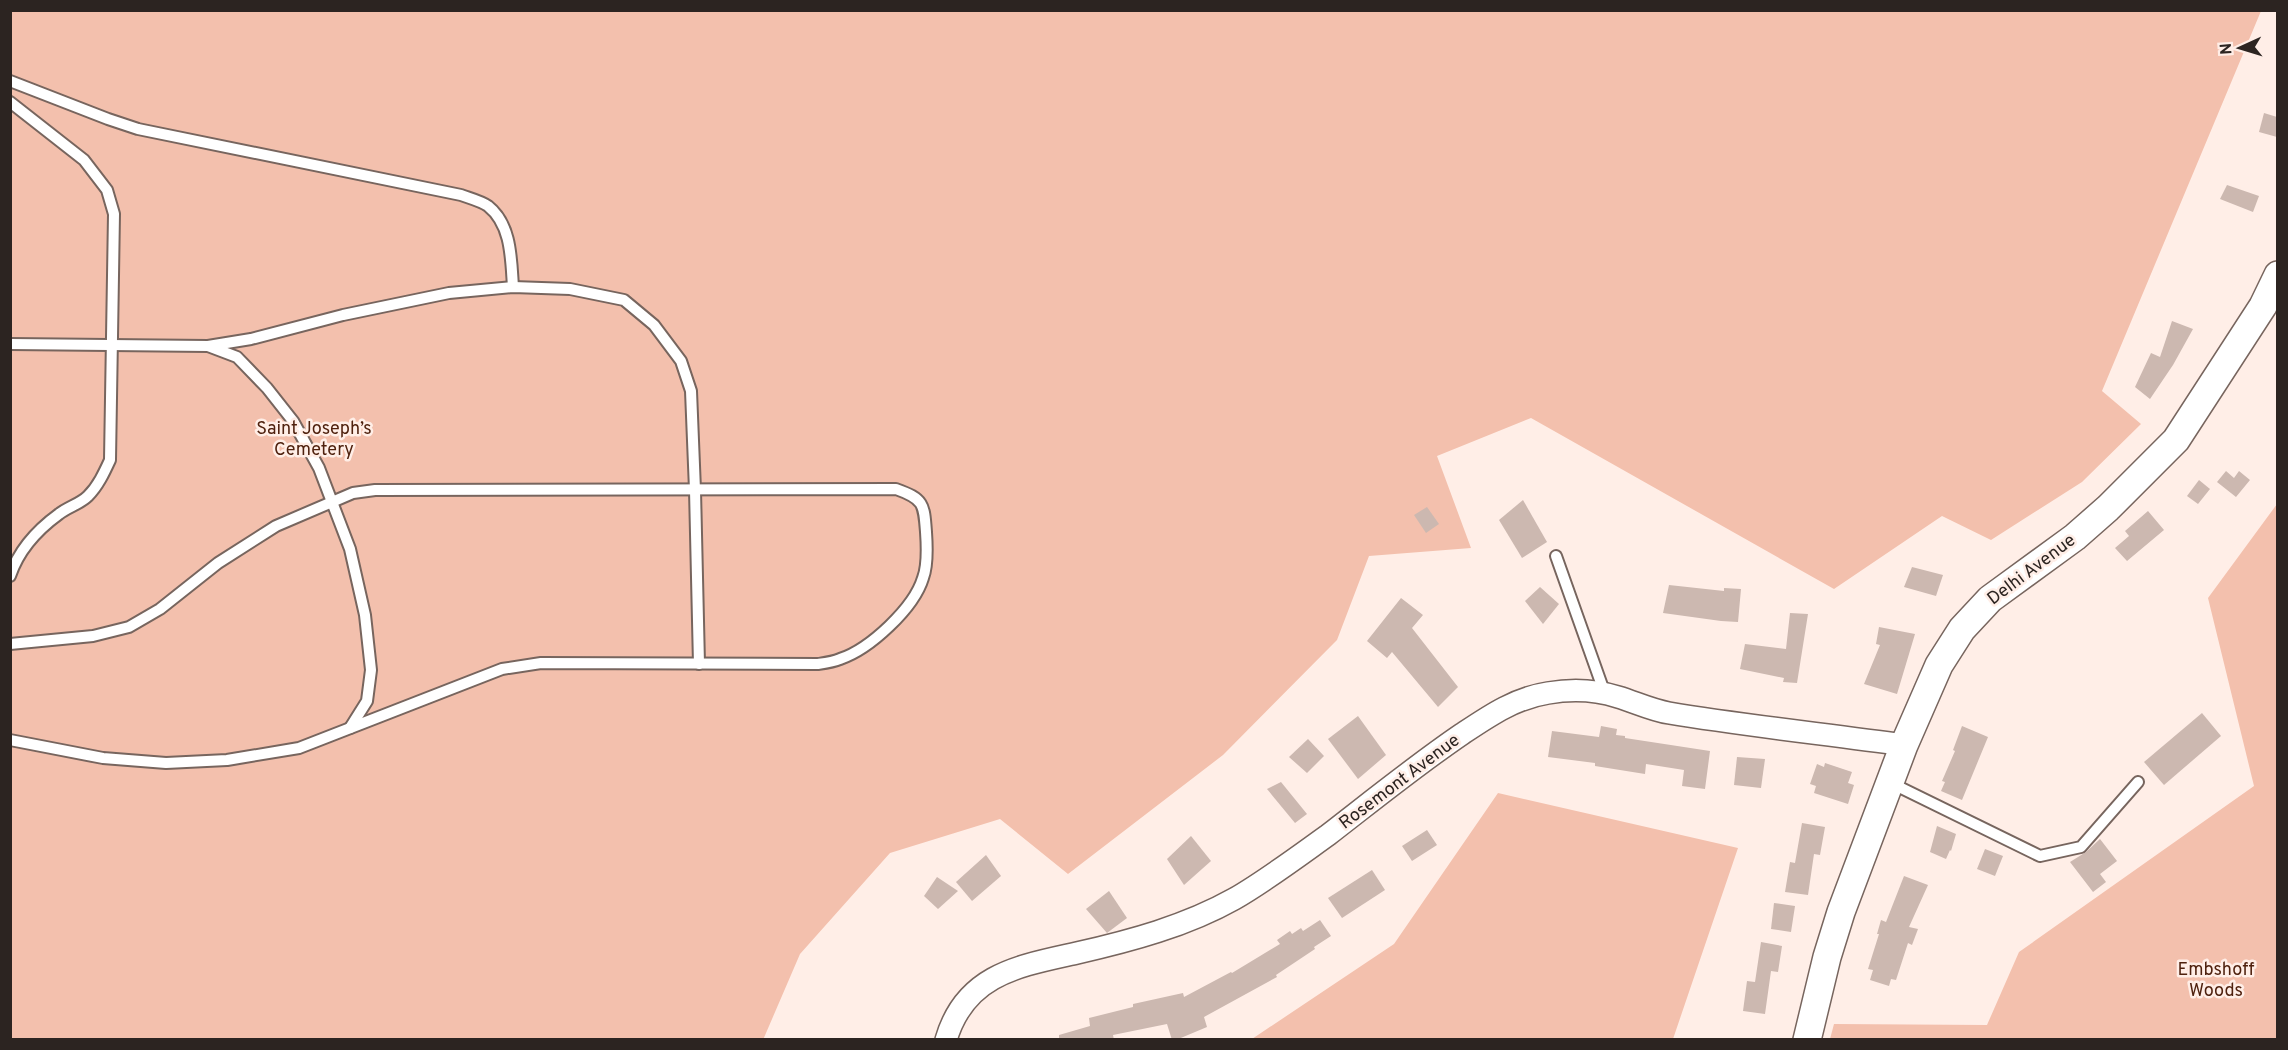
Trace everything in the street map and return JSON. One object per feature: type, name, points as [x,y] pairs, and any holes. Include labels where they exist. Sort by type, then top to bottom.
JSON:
[{"type":"street","name":"Delhi Avenue","points":[[1807,1040],[1827,957],[1841,912],[1904,745],[1939,665],[1962,629],[1989,599],[2075,537],[2108,508],[2176,440],[2263,306],[2277,275]]},
{"type":"street","name":"Rosemont Avenue","points":[[946,1040],[955,1015],[974,993],[996,975],[1029,963],[1144,936],[1234,899],[1326,836],[1423,760],[1496,711],[1520,700],[1546,693],[1590,691],[1667,712],[1904,745]]},
{"type":"lane","points":[[10,81],[138,129],[461,195],[488,206],[503,224],[509,247],[513,287]]},
{"type":"lane","points":[[10,102],[84,160],[107,190],[114,214],[110,460],[103,476],[87,497],[60,513],[34,534],[16,559],[10,576]]},
{"type":"lane","points":[[10,344],[208,346],[251,339],[343,315],[449,293],[513,287],[570,289],[624,300],[654,325],[681,360],[691,391],[699,664]]},
{"type":"lane","points":[[208,346],[237,357],[267,388],[293,421],[319,468],[350,549],[365,615],[372,670],[367,701],[350,728]]},
{"type":"lane","points":[[10,644],[93,636],[129,627],[160,609],[218,563],[276,526],[353,493],[375,490],[896,489],[916,496],[924,508],[927,541],[924,576],[913,601],[881,634],[842,659],[818,664],[541,663],[502,669],[299,748],[227,760],[166,763],[103,758],[10,740]]},
{"type":"lane","points":[[1556,556],[1605,694]]},
{"type":"lane","points":[[1890,783],[2040,856],[2081,847],[2138,782]]},
{"type":"green space","name":"Saint Joseph’s Cemetery","points":[[10,11],[2261,11],[2102,391],[2141,424],[2082,482],[1991,540],[1942,516],[1834,589],[1531,418],[1437,456],[1471,548],[1369,556],[1337,640],[1223,755],[1068,874],[1000,819],[890,853],[800,954],[763,1040],[11,1039]]},
{"type":"green space","name":"Embshoff Woods","points":[[2277,504],[2277,1039],[1830,1039],[1834,1024],[1987,1025],[2019,952],[2254,786],[2208,598]]},
{"type":"green space","points":[[1498,793],[1738,848],[1673,1039],[1252,1039],[1394,944]]},
{"type":"building","points":[[2264,113],[2277,117],[2277,137],[2259,132]]},
{"type":"building","points":[[2227,185],[2259,196],[2253,212],[2220,199]]},
{"type":"building","points":[[2172,321],[2193,329],[2173,365],[2150,399],[2135,387],[2151,353],[2160,357]]},
{"type":"building","points":[[2226,471],[2234,478],[2239,471],[2250,480],[2236,497],[2217,482]]},
{"type":"building","points":[[2199,480],[2210,489],[2198,504],[2187,496]]},
{"type":"building","points":[[1523,500],[1547,542],[1522,558],[1499,520]]},
{"type":"building","points":[[1427,507],[1439,524],[1426,533],[1414,515]]},
{"type":"building","points":[[2148,511],[2164,530],[2127,561],[2115,548],[2129,536],[2125,531]]},
{"type":"building","points":[[1912,567],[1943,575],[1936,596],[1904,587]]},
{"type":"building","points":[[1669,585],[1724,591],[1724,588],[1741,589],[1738,622],[1663,613]]},
{"type":"building","points":[[1540,587],[1559,604],[1543,624],[1525,601]]},
{"type":"building","points":[[1401,598],[1423,615],[1412,628],[1458,687],[1438,707],[1392,652],[1387,658],[1367,641]]},
{"type":"building","points":[[1790,613],[1808,614],[1797,683],[1783,682],[1784,678],[1740,669],[1745,644],[1786,649]]},
{"type":"building","points":[[1879,627],[1915,634],[1897,694],[1864,684],[1880,645],[1876,644]]},
{"type":"building","points":[[2202,713],[2221,736],[2164,785],[2144,762]]},
{"type":"building","points":[[1358,716],[1386,755],[1358,779],[1328,739]]},
{"type":"building","points":[[1601,726],[1617,729],[1616,735],[1625,736],[1625,738],[1710,751],[1705,789],[1682,786],[1684,770],[1646,764],[1645,774],[1595,766],[1595,763],[1548,757],[1552,731],[1599,737]]},
{"type":"building","points":[[1962,726],[1988,737],[1962,800],[1941,791],[1945,782],[1942,781],[1955,751],[1953,750]]},
{"type":"building","points":[[1308,739],[1324,756],[1307,773],[1289,757]]},
{"type":"building","points":[[1737,757],[1765,759],[1761,788],[1734,785]]},
{"type":"building","points":[[1825,763],[1852,772],[1848,783],[1854,785],[1848,804],[1814,793],[1816,786],[1810,784],[1817,764],[1824,767]]},
{"type":"building","points":[[1281,782],[1307,814],[1295,823],[1267,789]]},
{"type":"building","points":[[1802,823],[1825,827],[1820,855],[1814,854],[1808,895],[1785,892],[1790,862],[1795,863]]},
{"type":"building","points":[[1937,826],[1956,834],[1946,859],[1930,852]]},
{"type":"building","points":[[1427,830],[1437,845],[1412,861],[1402,846]]},
{"type":"building","points":[[1191,836],[1211,861],[1184,885],[1167,859]]},
{"type":"building","points":[[2100,839],[2117,861],[2100,874],[2106,882],[2093,892],[2070,862]]},
{"type":"building","points":[[1985,849],[2003,856],[1995,876],[1977,869]]},
{"type":"building","points":[[986,855],[1001,876],[972,901],[956,882]]},
{"type":"building","points":[[1372,870],[1385,890],[1342,918],[1328,898]]},
{"type":"building","points":[[1904,876],[1928,885],[1909,927],[1918,929],[1912,945],[1908,943],[1896,980],[1891,979],[1889,986],[1870,980],[1873,970],[1868,969],[1881,920],[1886,922]]},
{"type":"building","points":[[937,877],[958,891],[938,909],[924,896]]},
{"type":"building","points":[[1109,891],[1127,918],[1107,933],[1086,909]]},
{"type":"building","points":[[1774,903],[1795,906],[1791,932],[1771,929]]},
{"type":"building","points":[[1320,920],[1331,936],[1276,975],[1277,977],[1204,1017],[1207,1027],[1176,1040],[1172,1040],[1167,1024],[1113,1035],[1114,1040],[1059,1040],[1059,1035],[1090,1026],[1089,1018],[1133,1007],[1133,1004],[1183,993],[1184,997],[1232,973],[1280,944],[1277,940],[1290,931],[1292,934],[1301,928],[1303,931]]},
{"type":"building","points":[[1761,942],[1782,946],[1778,972],[1771,971],[1765,1014],[1743,1011],[1747,981],[1755,982]]}]
